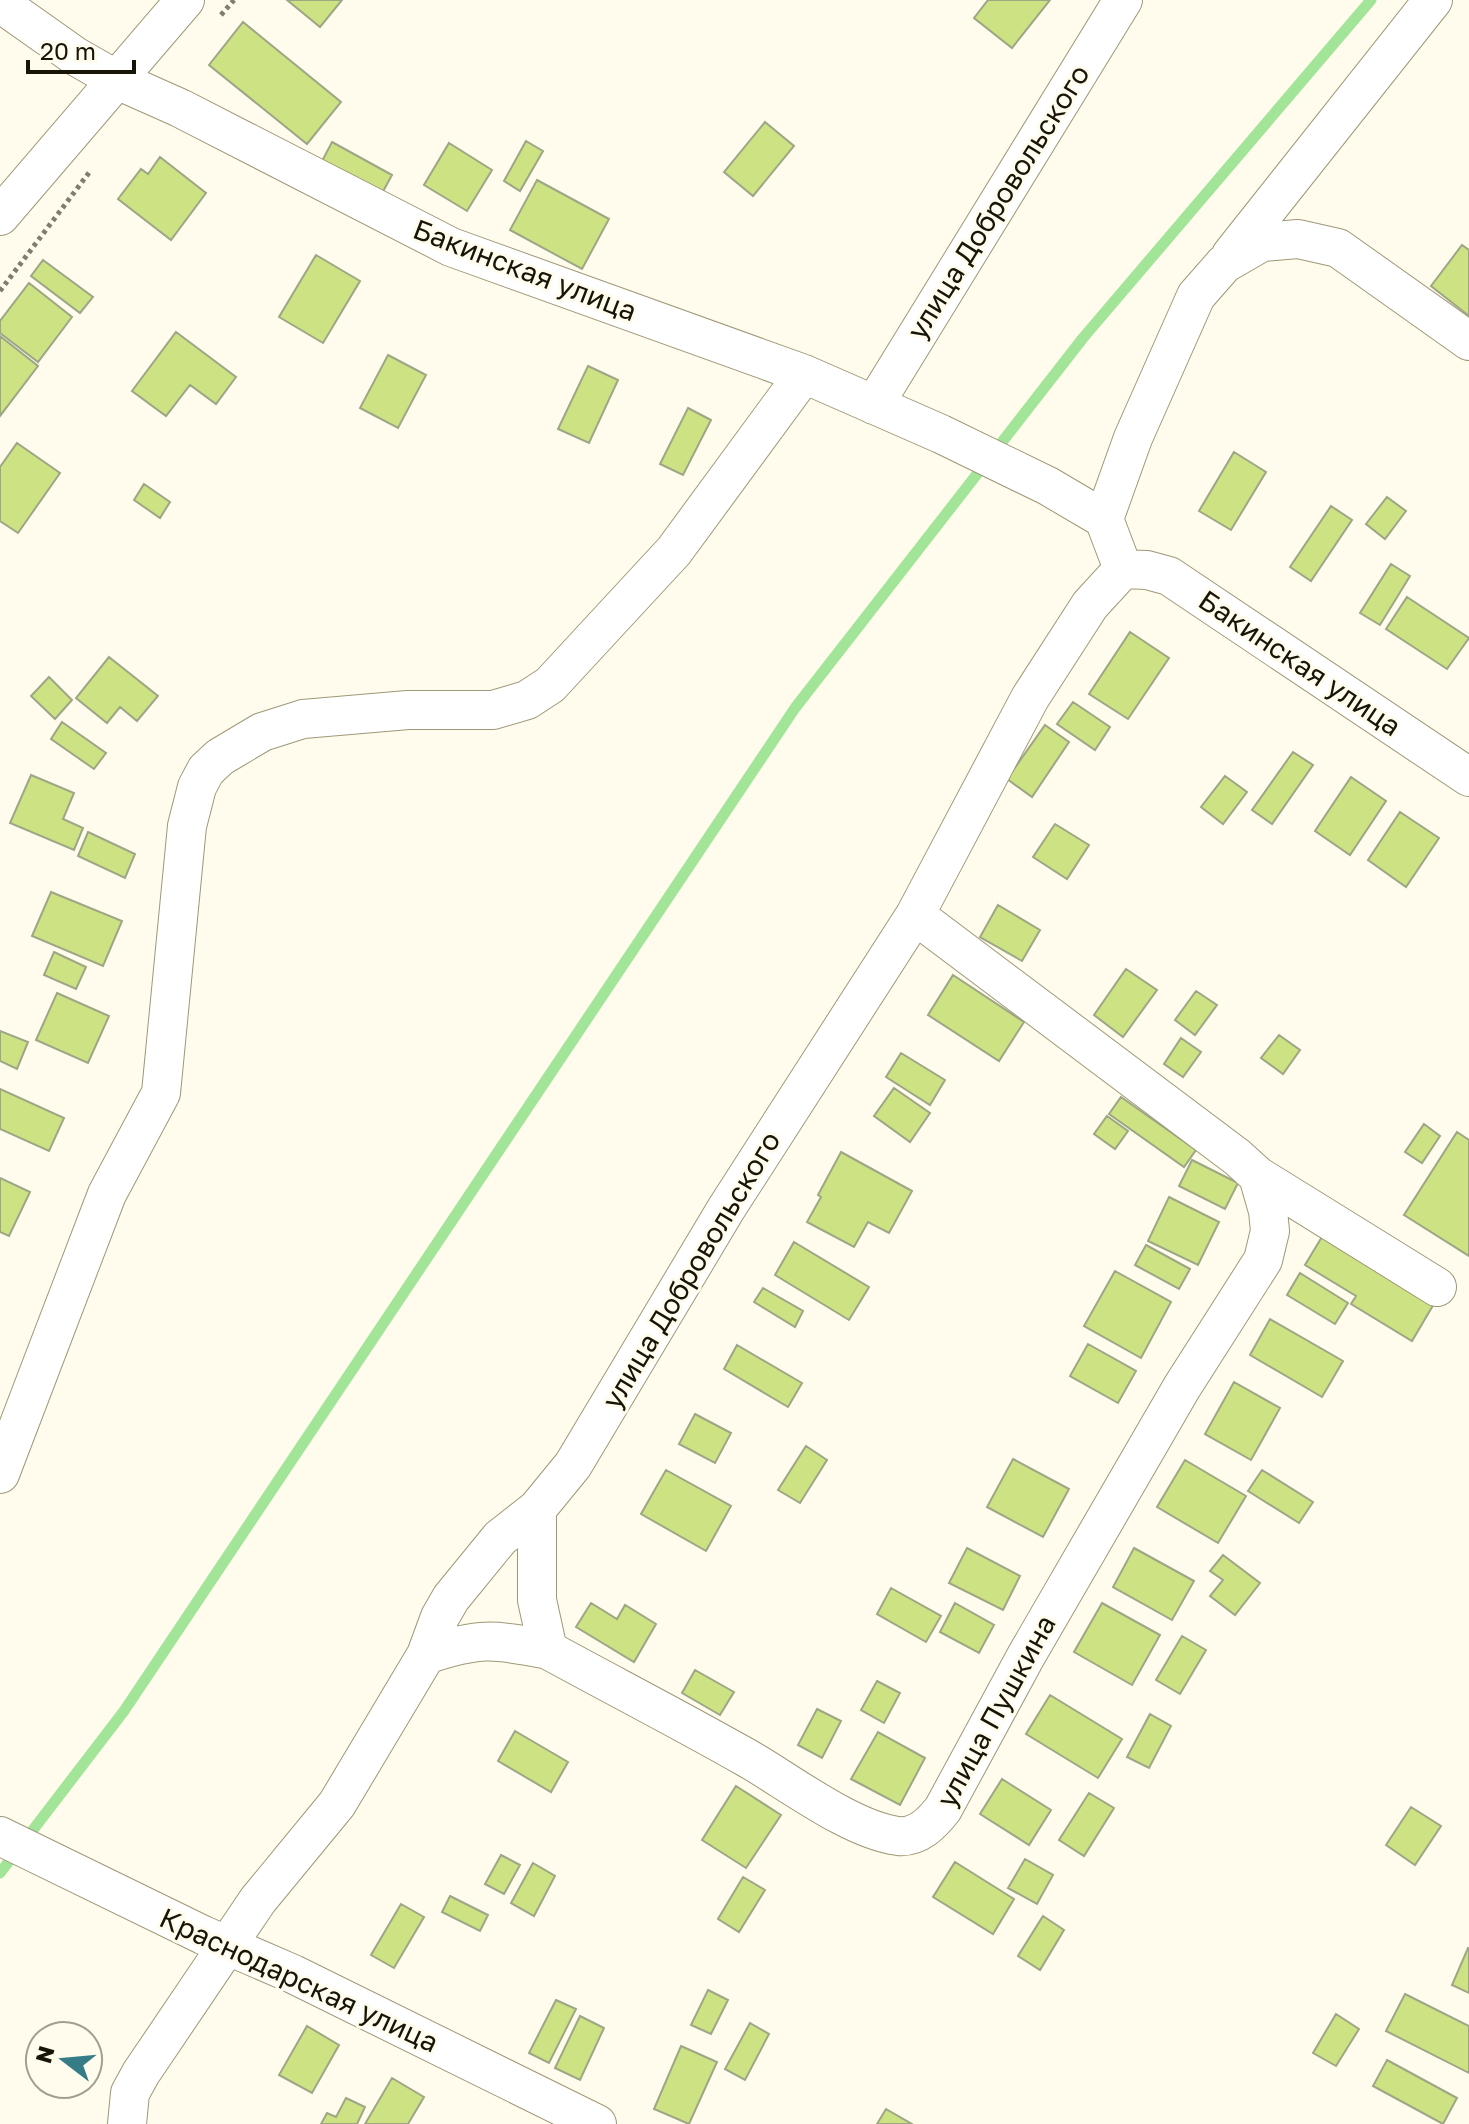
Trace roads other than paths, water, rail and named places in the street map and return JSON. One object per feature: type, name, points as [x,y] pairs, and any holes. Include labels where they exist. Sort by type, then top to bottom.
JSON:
[{"type":"street","points":[[0,216],[185,0]]},
{"type":"street","name":"улица Добровольского","points":[[874,405],[1123,0]]},
{"type":"street","points":[[1123,569],[1104,519],[1133,438],[1196,296],[1433,0]]},
{"type":"street","name":"Бакинская улица","points":[[0,3],[75,56],[117,80],[180,108],[451,247],[804,374],[941,434],[1048,486],[1104,519]]},
{"type":"street","points":[[1224,264],[1262,242],[1298,239],[1338,248],[1469,341]]},
{"type":"street","points":[[0,1474],[107,1194],[161,1093],[187,826],[197,787],[206,770],[220,757],[262,732],[303,719],[408,710],[493,710],[527,700],[550,685],[674,551],[804,374]]},
{"type":"street","name":"Бакинская улица","points":[[1123,569],[1147,570],[1169,576],[1469,777]]},
{"type":"street","name":"улица Добровольского","points":[[227,1946],[258,1900],[337,1804],[426,1655],[440,1617],[451,1598],[500,1538],[537,1509],[573,1465],[726,1209],[915,915],[1030,698],[1090,605],[1123,569]]},
{"type":"street","points":[[915,915],[1237,1157],[1258,1176],[1437,1287]]},
{"type":"street","name":"улица Пушкина","points":[[426,1655],[461,1643],[499,1640],[548,1650],[745,1757],[849,1819],[902,1837],[924,1830],[943,1809],[1026,1656],[1174,1400],[1263,1260],[1270,1231],[1258,1176]]},
{"type":"street","points":[[537,1509],[537,1600],[548,1650]]},
{"type":"street","name":"Краснодарская улица","points":[[0,1836],[227,1946],[293,1974],[597,2124]]},
{"type":"street","points":[[127,2124],[130,2093],[141,2073],[227,1946]]},
{"type":"waterway","points":[[0,1873],[124,1711],[795,708],[1083,338],[1371,0]]}]
